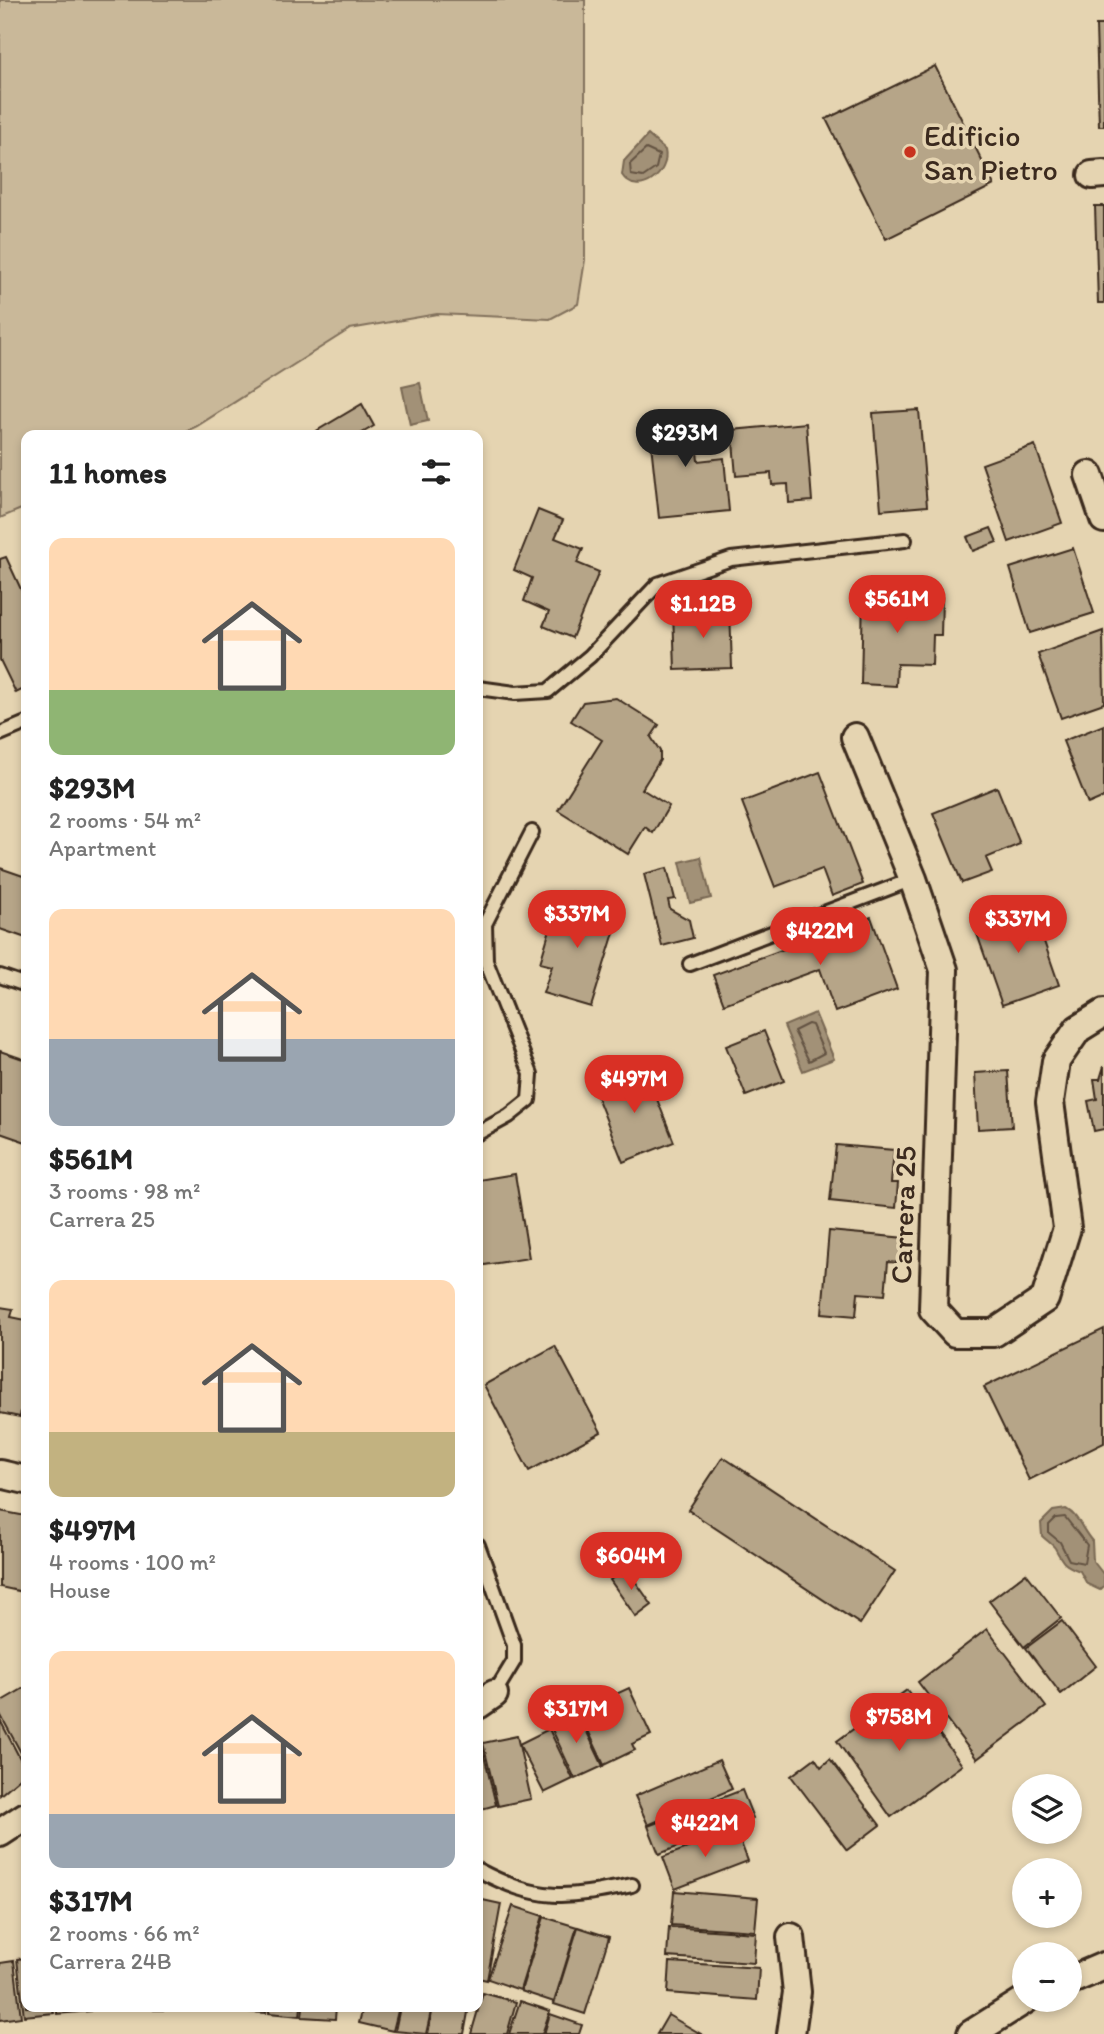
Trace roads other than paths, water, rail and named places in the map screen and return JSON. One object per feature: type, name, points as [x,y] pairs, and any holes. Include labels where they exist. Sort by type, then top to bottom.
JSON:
[{"type":"street","points":[[1089,475],[1104,519]]},
{"type":"street","name":"Carrera 25","points":[[855,737],[913,879],[944,970],[933,1309],[955,1333],[994,1334],[1045,1299],[1067,1228],[1050,1102],[1056,1061],[1078,1029],[1104,1013]]},
{"type":"street","points":[[0,1474],[21,1479]]},
{"type":"street","points":[[0,1833],[21,1819]]},
{"type":"street","points":[[791,1937],[797,1992],[791,2034]]},
{"type":"street","points":[[1082,1975],[1104,1966]]},
{"type":"street","points":[[971,2034],[1012,2008]]},
{"type":"lane","points":[[483,689],[515,693],[548,691],[590,656],[658,584],[732,559],[905,540]]},
{"type":"lane","points":[[0,734],[21,725]]},
{"type":"lane","points":[[483,1130],[509,1116],[529,1100],[531,1073],[486,961],[485,925],[532,832]]},
{"type":"lane","points":[[690,964],[913,879]]},
{"type":"lane","points":[[0,976],[21,983]]},
{"type":"lane","points":[[483,1559],[514,1645],[514,1661],[486,1700]]},
{"type":"lane","points":[[483,1874],[506,1885],[541,1896],[573,1897],[632,1885]]},
{"type":"water","points":[[648,135],[665,150],[665,159],[658,175],[644,184],[636,185],[628,182],[622,175],[624,161]]},
{"type":"water","points":[[420,383],[428,421],[410,425],[402,387]]},
{"type":"water","points":[[701,857],[711,898],[690,903],[680,862]]},
{"type":"water","points":[[815,1013],[834,1059],[803,1071],[784,1026]]},
{"type":"water","points":[[1066,1509],[1074,1515],[1092,1541],[1093,1561],[1104,1575],[1104,1586],[1100,1590],[1087,1584],[1080,1571],[1064,1563],[1055,1548],[1042,1536],[1041,1523],[1053,1511]]},
{"type":"place","name":"Edificio San Pietro","points":[[910,152]]}]
